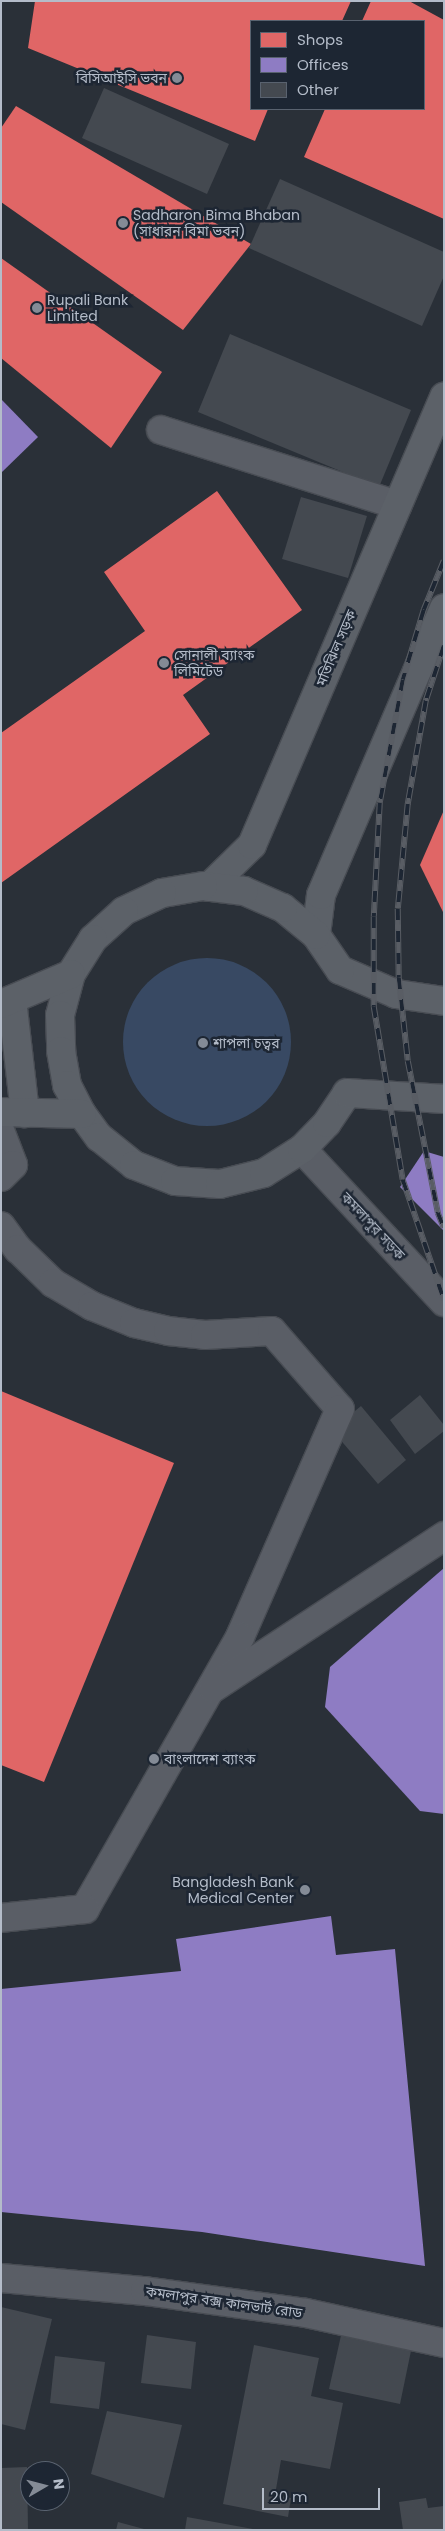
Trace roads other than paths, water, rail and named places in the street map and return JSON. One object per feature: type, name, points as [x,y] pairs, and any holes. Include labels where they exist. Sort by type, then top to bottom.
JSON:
[{"type":"main road","name":"মতিঝিল সড়ক","points":[[209,887],[252,846],[444,396]]},
{"type":"main road","points":[[316,935],[321,895],[444,608]]},
{"type":"main road","points":[[444,1001],[396,994],[340,970],[316,935],[283,908],[244,891],[209,887],[162,893],[124,911],[94,939],[71,974],[60,1015],[61,1051],[67,1085],[82,1114],[99,1137],[134,1165],[176,1181],[220,1184],[264,1173],[302,1149],[327,1123],[347,1093],[444,1099]]},
{"type":"main road","points":[[71,974],[6,1002],[13,1113],[82,1114]]},
{"type":"street","points":[[161,430],[397,505]]},
{"type":"street","points":[[1,1133],[13,1165],[1,1177]]},
{"type":"street","name":"কমলাপুর সড়ক","points":[[302,1149],[444,1302]]},
{"type":"street","points":[[1,1226],[18,1249],[54,1283],[92,1306],[134,1323],[168,1331],[205,1335],[272,1331],[340,1408],[240,1637],[85,1909],[1,1918]]},
{"type":"street","points":[[209,1691],[444,1536]]},
{"type":"street","name":"কমলাপুর বক্স কালভার্ট রোড","points":[[1,2278],[145,2291],[306,2313],[444,2343]]},
{"type":"water","name":"শাপলা চত্বর","points":[[207,958],[231,962],[246,968],[260,977],[272,989],[281,1003],[287,1018],[291,1042],[287,1066],[281,1081],[272,1095],[260,1107],[246,1116],[231,1122],[207,1126],[183,1122],[168,1116],[154,1107],[142,1095],[133,1081],[127,1066],[123,1042],[127,1018],[133,1003],[142,989],[154,977],[168,968],[183,962]]},
{"type":"railway","points":[[444,561],[424,610],[403,680],[380,803],[374,917],[374,1007],[403,1180],[444,1300]]},
{"type":"railway","points":[[444,646],[426,701],[408,804],[398,909],[399,978],[408,1061],[438,1213],[444,1228]]},
{"type":"place","name":"বিসিআইসি ভবন","points":[[177,78]]},
{"type":"place","name":"Sadharon Bima Bhaban (সাধারন বিমা ভবন)","points":[[123,223]]},
{"type":"place","name":"Rupali Bank Limited","points":[[37,308]]},
{"type":"place","name":"সোনালী ব্যাংক লিমিটেড","points":[[164,663]]},
{"type":"place","name":"শাপলা চত্বর","points":[[203,1043]]},
{"type":"place","name":"বাংলাদেশ ব্যাংক","points":[[154,1759]]},
{"type":"place","name":"Bangladesh Bank Medical Center","points":[[305,1890]]}]
